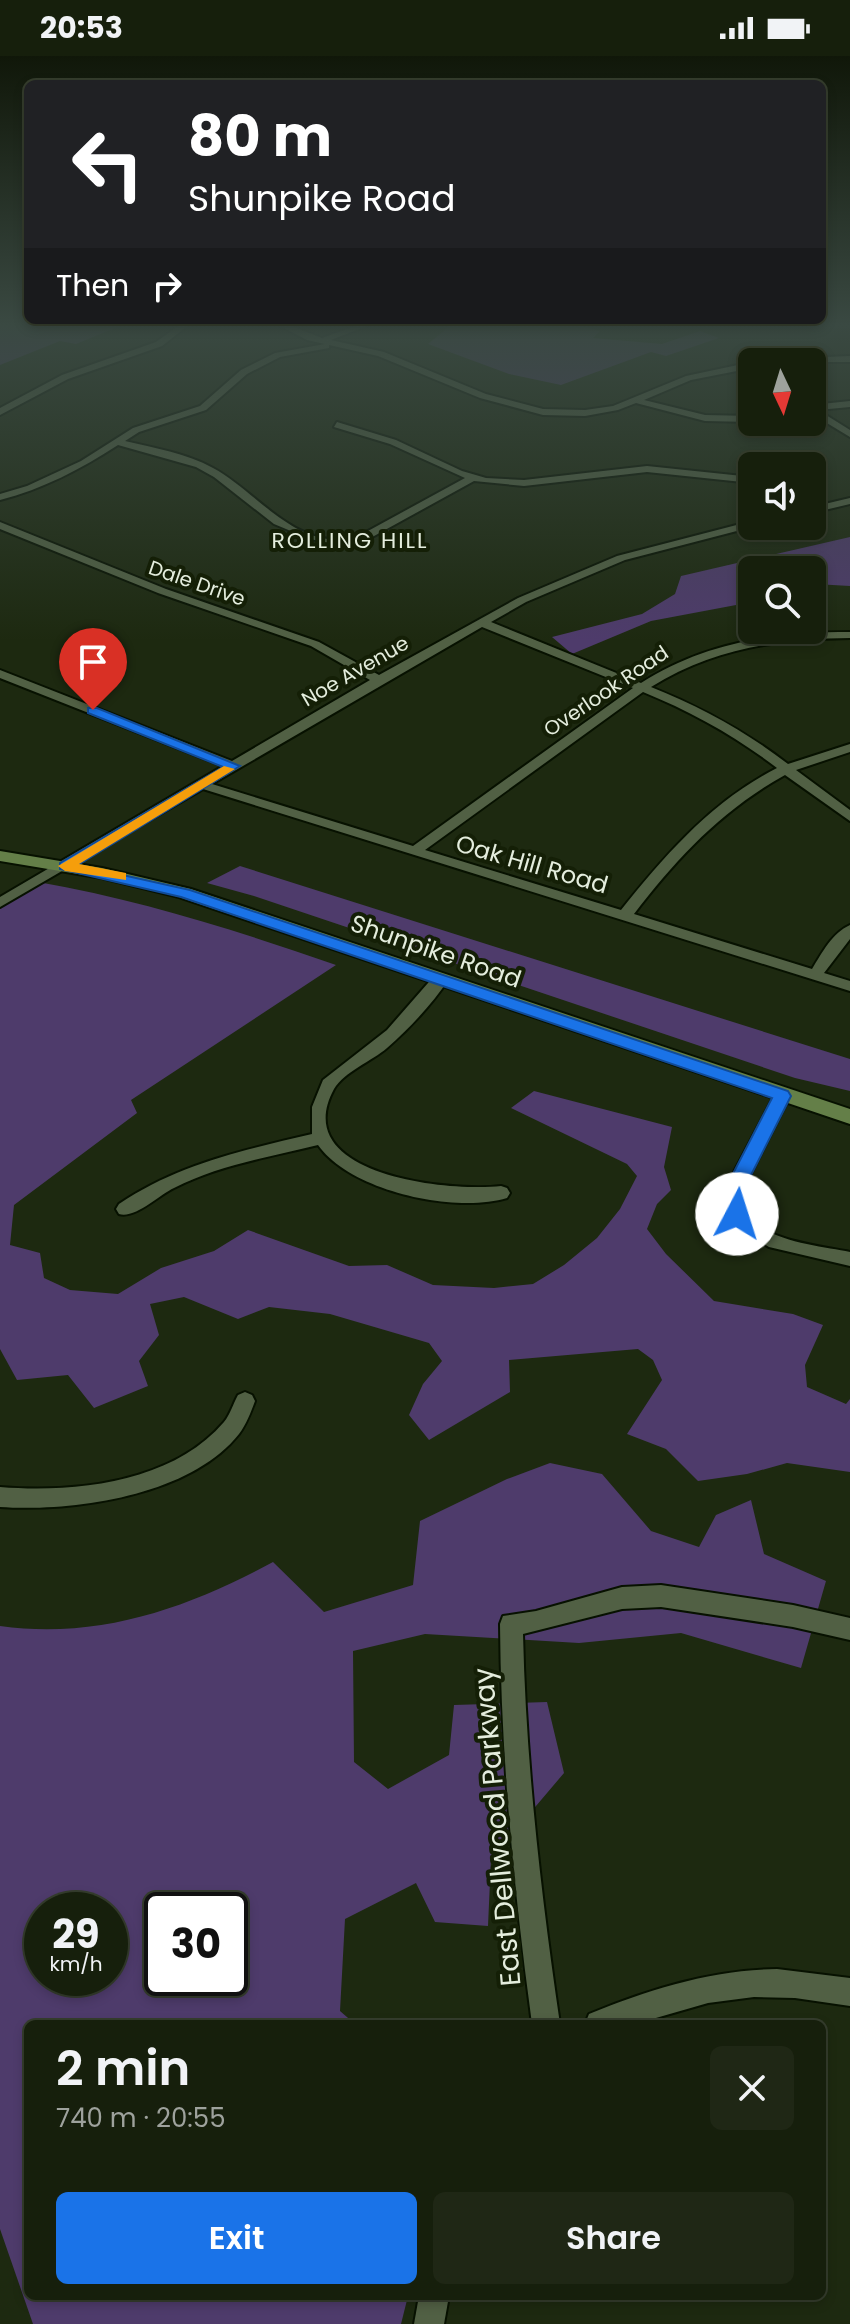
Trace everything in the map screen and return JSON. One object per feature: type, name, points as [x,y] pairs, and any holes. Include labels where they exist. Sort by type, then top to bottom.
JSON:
[{"type":"main road","name":"Shunpike Road","points":[[0,856],[65,866],[185,893],[850,1117]]},
{"type":"street","points":[[0,497],[31,488],[84,463],[136,430]]},
{"type":"street","points":[[353,430],[393,442],[472,478],[517,483],[647,469],[738,479]]},
{"type":"street","points":[[116,442],[205,468],[223,478],[268,516],[324,539],[345,543],[361,539],[472,478]]},
{"type":"street","points":[[826,507],[850,501]]},
{"type":"street","name":"Dale Drive","points":[[0,525],[162,591],[315,644],[379,680]]},
{"type":"street","name":"Noe Avenue","points":[[0,903],[480,622],[605,563],[738,527]]},
{"type":"street","points":[[480,622],[698,710],[749,740],[850,817]]},
{"type":"street","name":"Overlook Road","points":[[413,852],[642,687],[708,652],[784,637],[850,635]]},
{"type":"street","points":[[3,677],[233,766]]},
{"type":"street","points":[[625,915],[669,856],[750,789],[806,759],[850,748]]},
{"type":"street","name":"Oak Hill Road","points":[[202,785],[850,986]]},
{"type":"street","points":[[816,974],[833,947],[850,930]]},
{"type":"street","points":[[441,979],[394,1035],[330,1083],[319,1117],[322,1138],[351,1166],[385,1181],[464,1197],[501,1193]]},
{"type":"street","points":[[782,1096],[733,1191],[734,1206],[743,1221],[767,1239],[850,1259]]},
{"type":"street","points":[[125,1209],[144,1194],[200,1169],[322,1138]]},
{"type":"street","points":[[0,1497],[40,1500],[77,1498],[139,1483],[184,1462],[214,1442],[232,1427],[245,1401]]},
{"type":"street","name":"East Dellwood Parkway","points":[[545,2020],[530,1912],[513,1722],[511,1624],[536,1622],[622,1598],[661,1596],[793,1616],[850,1629]]},
{"type":"street","points":[[608,2020],[644,2005],[703,1989],[749,1983],[780,1982],[850,1992]]},
{"type":"street","points":[[429,2324],[433,2300]]},
{"type":"shaded area","points":[[850,537],[850,586],[826,585],[826,556],[768,556]]},
{"type":"shaded area","points":[[738,563],[738,605],[651,621],[572,654],[552,637],[642,614],[675,594],[681,576]]},
{"type":"shaded area","points":[[240,866],[850,1059],[850,1091],[795,1078],[254,896],[207,883]]},
{"type":"shaded area","points":[[38,882],[189,918],[336,965],[131,1100],[137,1113],[14,1205],[10,1245],[40,1253],[44,1278],[70,1290],[118,1294],[161,1268],[214,1251],[248,1230],[349,1266],[387,1265],[433,1285],[494,1288],[533,1284],[564,1265],[597,1238],[620,1209],[637,1176],[627,1164],[511,1108],[534,1091],[672,1127],[664,1167],[671,1190],[657,1204],[647,1229],[666,1254],[714,1301],[793,1314],[823,1325],[805,1365],[807,1387],[846,1404],[850,1399],[850,1472],[787,1463],[747,1474],[698,1481],[666,1449],[627,1434],[662,1380],[653,1360],[638,1349],[509,1360],[510,1392],[429,1440],[409,1415],[423,1384],[442,1361],[429,1343],[330,1314],[269,1307],[238,1319],[184,1297],[150,1304],[159,1335],[139,1361],[148,1386],[94,1408],[68,1375],[17,1380],[0,1349],[0,904]]},
{"type":"shaded area","points":[[550,1463],[602,1474],[651,1531],[699,1547],[716,1515],[751,1500],[764,1554],[826,1581],[801,1668],[681,1633],[579,1643],[425,1634],[353,1651],[354,1762],[388,1789],[449,1755],[454,1705],[547,1702],[564,1773],[491,1859],[488,1926],[435,1922],[416,1883],[345,1919],[340,2011],[350,2020],[24,2020],[24,2298],[0,2229],[0,1626],[36,1629],[107,1624],[175,1606],[241,1579],[273,1562],[324,1612],[413,1585],[420,1521],[507,1479]]},
{"type":"shaded area","points":[[25,2300],[407,2300],[401,2324],[33,2324]]},
{"type":"slow traffic","points":[[120,877],[65,866],[229,769]]},
{"type":"district","name":"ROLLING HILL","points":[[350,540]]},
{"type":"route","points":[[93,710],[233,766],[65,866],[185,893],[782,1096],[733,1191],[737,1214]]}]
